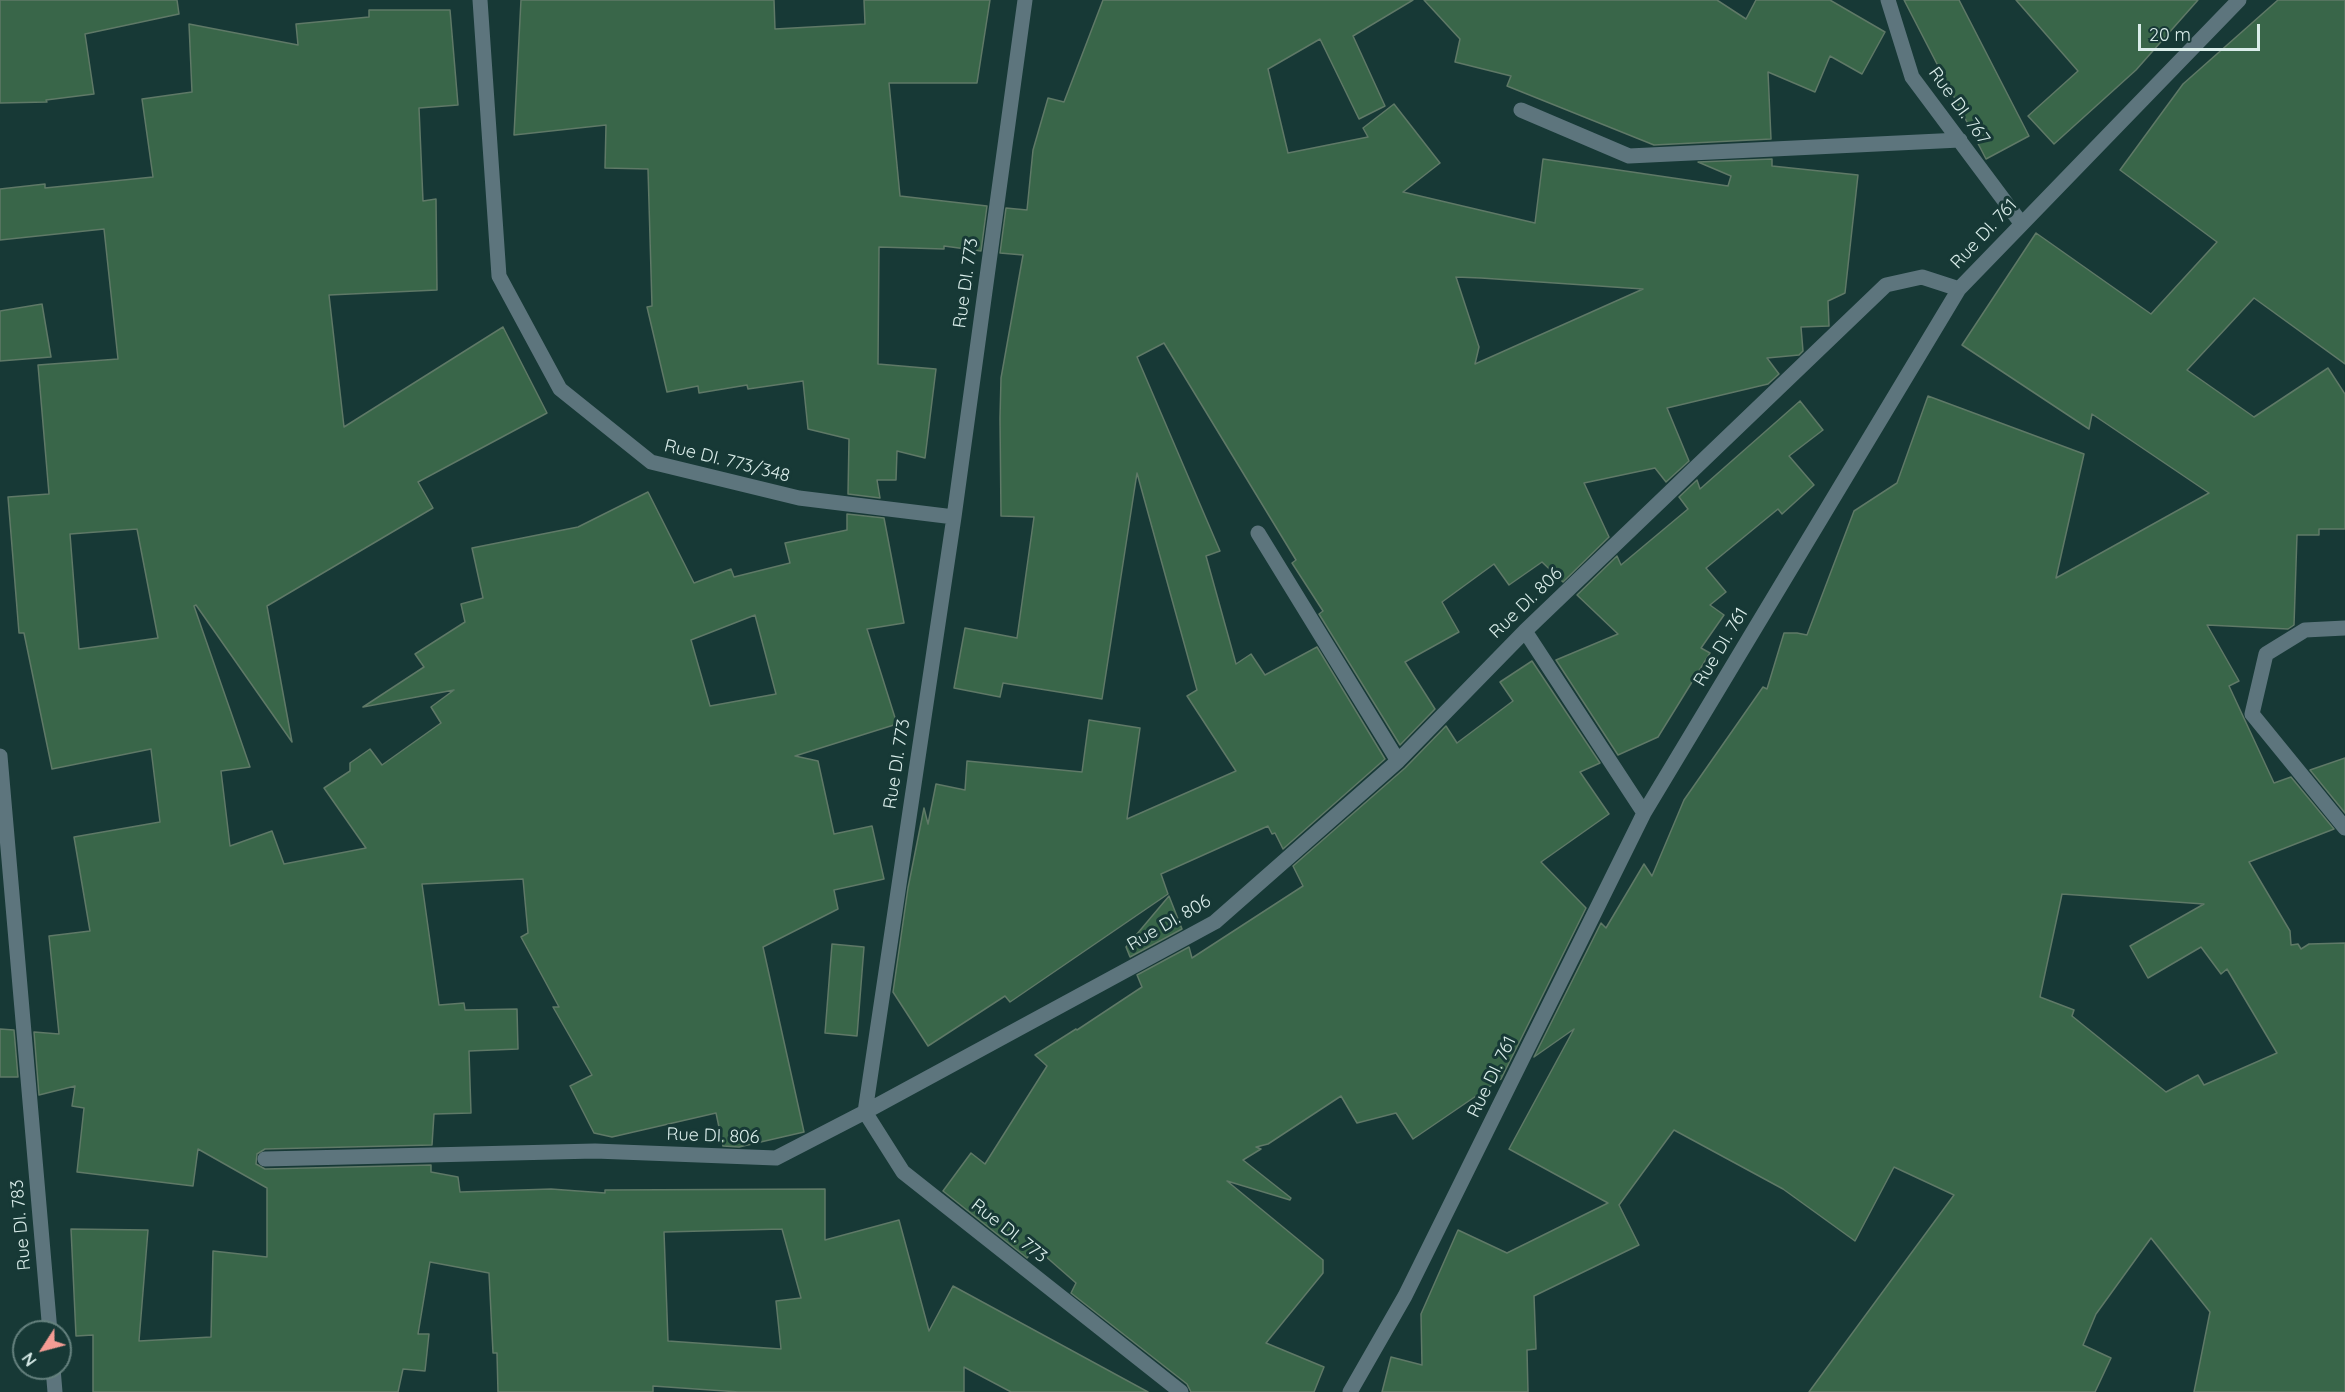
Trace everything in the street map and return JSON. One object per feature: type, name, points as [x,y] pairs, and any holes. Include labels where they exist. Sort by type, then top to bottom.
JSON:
[{"type":"street","name":"Rue DI. 773/348","points":[[480,0],[499,276],[560,389],[651,462],[799,498],[954,517]]},
{"type":"street","name":"Rue DI. 773","points":[[1025,0],[954,517],[865,1112],[903,1172],[1181,1392]]},
{"type":"street","name":"Rue DI. 767","points":[[1888,0],[1912,76],[2021,223]]},
{"type":"street","name":"Rue DI. 761","points":[[1350,1392],[1405,1296],[1644,813],[1959,289],[2239,0]]},
{"type":"street","points":[[1521,110],[1629,156],[1960,140]]},
{"type":"street","name":"Rue DI. 806","points":[[265,1158],[595,1151],[776,1158],[1215,922],[1398,761],[1525,631],[1886,285],[1922,276],[1959,289]]},
{"type":"street","points":[[1258,533],[1398,761]]},
{"type":"street","points":[[2345,628],[2305,630],[2266,654],[2252,714],[2345,828]]},
{"type":"street","points":[[1525,631],[1644,813]]},
{"type":"street","name":"Rue DI. 783","points":[[0,756],[49,1320]]},
{"type":"building","points":[[0,0],[177,0],[179,14],[85,34],[94,94],[46,100],[47,102],[0,103]]},
{"type":"building","points":[[521,0],[774,0],[775,29],[865,24],[864,0],[990,0],[977,83],[889,83],[900,196],[987,206],[981,251],[944,246],[944,249],[879,247],[878,364],[936,369],[925,458],[897,451],[896,480],[877,480],[880,498],[848,494],[849,439],[808,429],[803,381],[748,389],[747,385],[699,393],[698,386],[667,392],[647,307],[652,306],[648,169],[605,168],[606,125],[514,135]]},
{"type":"building","points":[[1103,0],[1413,0],[1353,36],[1385,106],[1359,119],[1320,39],[1268,69],[1288,153],[1368,137],[1363,128],[1394,104],[1440,163],[1403,192],[1535,223],[1543,159],[1728,186],[1731,176],[1698,162],[1772,159],[1772,166],[1858,175],[1845,293],[1828,301],[1829,326],[1801,327],[1803,351],[1799,355],[1767,358],[1779,374],[1768,384],[1667,408],[1689,461],[1666,482],[1655,468],[1584,483],[1609,537],[1563,582],[1542,562],[1509,585],[1494,564],[1442,602],[1459,632],[1405,662],[1435,709],[1400,745],[1319,614],[1323,611],[1292,563],[1296,560],[1164,343],[1137,357],[1220,551],[1206,556],[1236,664],[1251,654],[1265,675],[1317,647],[1385,759],[1283,849],[1275,833],[1272,834],[1268,826],[1161,874],[1168,894],[1010,1002],[1005,996],[928,1046],[893,992],[908,888],[924,808],[928,824],[936,784],[965,790],[967,761],[1082,772],[1089,720],[1140,728],[1127,819],[1236,771],[1187,696],[1197,690],[1137,473],[1102,699],[1003,683],[1000,697],[954,688],[965,628],[1017,638],[1034,517],[1001,516],[1000,418],[1001,378],[1023,255],[1000,253],[1006,208],[1027,210],[1033,150],[1048,98],[1064,102]],"holes":[[[1456,277],[1643,289],[1475,364],[1479,347]]]},
{"type":"building","points":[[1424,0],[1717,0],[1746,19],[1756,0],[1830,0],[1885,32],[1862,74],[1830,56],[1815,92],[1768,72],[1771,139],[1654,145],[1507,86],[1511,76],[1455,62],[1460,39]]},
{"type":"building","points":[[1904,0],[1959,0],[2029,136],[1986,159]]},
{"type":"building","points":[[2016,0],[2198,0],[2136,70],[2054,144],[2028,116],[2078,71]]},
{"type":"building","points":[[2278,0],[2345,0],[2345,364],[2254,298],[2187,370],[2254,417],[2328,368],[2345,394],[2345,529],[2319,529],[2319,535],[2297,535],[2294,625],[2288,629],[2207,625],[2239,681],[2229,686],[2274,783],[2291,777],[2334,829],[2249,862],[2290,931],[2291,945],[2298,944],[2301,949],[2309,944],[2345,943],[2345,1392],[2194,1392],[2210,1312],[2151,1238],[2096,1314],[2083,1345],[2111,1358],[2095,1392],[1809,1392],[1954,1195],[1894,1167],[1855,1241],[1783,1189],[1674,1130],[1619,1205],[1639,1245],[1534,1296],[1536,1349],[1527,1350],[1528,1392],[1382,1392],[1391,1357],[1422,1365],[1421,1314],[1458,1230],[1507,1253],[1608,1203],[1509,1149],[1574,1029],[1534,1057],[1601,923],[1606,928],[1644,864],[1652,876],[1684,800],[1763,687],[1767,689],[1784,633],[1807,635],[1854,511],[1897,483],[1928,396],[2084,454],[2056,578],[2209,493],[2092,414],[2089,429],[1962,345],[2036,233],[2151,314],[2217,242],[2120,170],[2183,84]],"holes":[[[2062,894],[2204,904],[2130,946],[2148,978],[2201,947],[2221,974],[2227,969],[2277,1053],[2204,1085],[2198,1075],[2166,1092],[2072,1016],[2074,1010],[2040,997]]]},
{"type":"building","points":[[369,10],[450,10],[458,105],[419,108],[423,201],[436,199],[437,290],[329,295],[344,427],[503,327],[547,413],[418,482],[433,508],[267,606],[292,742],[196,605],[194,606],[250,767],[221,771],[230,846],[272,831],[284,864],[366,848],[324,788],[350,771],[350,763],[370,749],[382,765],[441,723],[431,707],[454,690],[363,707],[424,667],[415,654],[465,622],[461,604],[483,598],[472,548],[578,527],[648,492],[694,583],[731,569],[734,577],[790,563],[785,543],[847,530],[847,514],[884,518],[904,623],[867,629],[897,724],[795,756],[818,761],[834,834],[872,826],[884,879],[834,890],[838,909],[763,947],[804,1132],[739,1147],[723,1146],[716,1113],[612,1137],[594,1133],[570,1086],[592,1075],[553,1007],[559,1007],[521,937],[528,933],[523,879],[422,884],[439,1005],[464,1003],[465,1010],[517,1009],[518,1049],[469,1051],[471,1113],[434,1114],[432,1145],[265,1149],[257,1154],[256,1164],[265,1169],[431,1165],[431,1172],[458,1177],[460,1192],[551,1189],[605,1193],[605,1190],[825,1189],[825,1240],[899,1220],[929,1331],[953,1286],[1148,1392],[1011,1392],[964,1367],[964,1392],[739,1392],[653,1386],[653,1392],[498,1392],[497,1353],[493,1353],[489,1273],[430,1262],[418,1334],[429,1334],[425,1371],[403,1369],[398,1392],[93,1392],[93,1335],[76,1336],[71,1229],[148,1230],[139,1341],[211,1337],[213,1251],[267,1257],[267,1188],[198,1149],[193,1186],[77,1172],[84,1108],[72,1106],[75,1086],[39,1095],[34,1032],[59,1034],[49,936],[90,931],[74,837],[160,822],[151,749],[52,769],[24,633],[19,633],[8,497],[49,494],[38,365],[118,359],[104,229],[0,240],[0,189],[45,184],[45,188],[153,177],[142,99],[192,92],[189,24],[298,45],[296,24],[369,17]],"holes":[[[137,529],[158,638],[79,649],[70,534]],[[755,615],[776,694],[710,706],[691,640]],[[782,1229],[801,1298],[776,1301],[781,1349],[668,1341],[664,1232]]]},
{"type":"building","points":[[42,304],[51,357],[0,361],[0,311]]},
{"type":"building","points":[[1800,401],[1823,430],[1789,456],[1814,485],[1782,514],[1778,509],[1706,568],[1726,592],[1710,605],[1724,615],[1701,648],[1710,653],[1658,737],[1618,755],[1556,660],[1618,634],[1577,595],[1617,556],[1621,565],[1688,509],[1679,497],[1697,480],[1700,489]]},
{"type":"building","points":[[1532,661],[1600,763],[1580,772],[1609,814],[1541,862],[1586,908],[1501,1079],[1413,1139],[1396,1113],[1357,1123],[1341,1096],[1268,1144],[1256,1147],[1261,1149],[1243,1160],[1291,1198],[1290,1200],[1227,1181],[1323,1260],[1323,1273],[1266,1343],[1324,1367],[1314,1392],[1191,1392],[1187,1384],[1071,1293],[1076,1283],[1036,1248],[1027,1258],[943,1191],[971,1153],[985,1164],[1047,1066],[1035,1055],[1142,987],[1137,975],[1189,947],[1192,958],[1303,886],[1293,866],[1405,768],[1446,726],[1457,743],[1513,701],[1500,682]]},
{"type":"building","points":[[2345,758],[2345,813],[2310,770]]},
{"type":"building","points":[[1169,896],[1182,929],[1130,957],[1126,947]]},
{"type":"building","points":[[832,944],[864,947],[857,1036],[825,1033]]},
{"type":"building","points":[[0,1029],[14,1030],[18,1077],[0,1077]]}]
